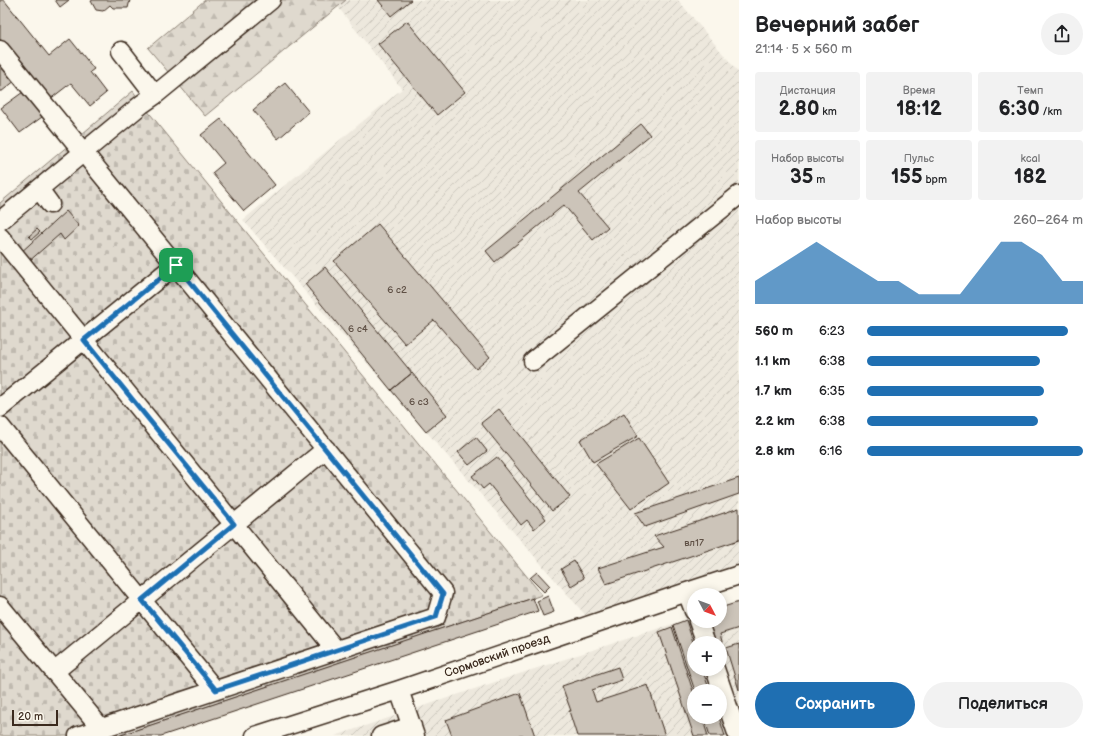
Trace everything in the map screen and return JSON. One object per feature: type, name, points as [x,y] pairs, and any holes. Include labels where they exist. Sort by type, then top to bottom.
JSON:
[{"type":"street","points":[[0,221],[271,0]]},
{"type":"street","points":[[0,50],[443,594],[436,617],[78,736]]},
{"type":"street","points":[[121,51],[154,95]]},
{"type":"street","points":[[39,189],[50,204]]},
{"type":"street","points":[[532,361],[739,195]]},
{"type":"street","points":[[0,237],[336,650]]},
{"type":"street","points":[[0,408],[176,265]]},
{"type":"street","points":[[0,426],[216,690]]},
{"type":"street","points":[[54,672],[326,449]]},
{"type":"street","name":"Сормовский проезд","points":[[699,588],[739,575]]},
{"type":"street","name":"Сормовский проезд","points":[[255,736],[301,729],[400,690],[687,592]]},
{"type":"street","points":[[0,606],[101,728]]},
{"type":"street","points":[[717,676],[738,736]]},
{"type":"street","points":[[382,736],[414,731],[400,690]]},
{"type":"shaded area","points":[[346,0],[678,0],[739,73],[739,568],[587,617],[243,220],[402,89],[338,7]]},
{"type":"shaded area","points":[[739,602],[739,736],[335,736],[687,619],[687,628],[727,628],[727,606]]},
{"type":"green space","points":[[205,0],[346,0],[205,116],[148,48]]},
{"type":"green space","points":[[133,91],[142,104],[542,595],[118,736],[0,736],[0,203]]},
{"type":"building","points":[[0,0],[4,0],[49,56],[70,39],[94,69],[90,72],[106,93],[90,106],[71,83],[49,100],[0,39]]},
{"type":"building","points":[[55,0],[69,0],[60,7]]},
{"type":"building","points":[[130,0],[128,8],[113,8],[110,5],[103,11],[96,10],[91,1]]},
{"type":"building","points":[[378,0],[411,0],[391,16]]},
{"type":"building","points":[[407,21],[465,92],[437,115],[378,44]]},
{"type":"building","points":[[0,61],[16,80],[1,92],[0,90]]},
{"type":"building","points":[[285,83],[309,112],[278,139],[253,110]]},
{"type":"building","points":[[23,92],[42,117],[20,133],[1,108]]},
{"type":"building","points":[[221,119],[275,185],[244,211],[212,173],[224,163],[201,135]]},
{"type":"building","points":[[641,124],[650,135],[579,193],[608,227],[593,240],[564,205],[495,262],[486,251]]},
{"type":"building","points":[[66,211],[79,226],[64,240],[60,234],[27,263],[19,254]]},
{"type":"building","points":[[378,224],[490,357],[476,369],[434,320],[405,344],[334,261]]},
{"type":"building","points":[[37,229],[40,232],[32,239],[29,236]]},
{"type":"building","points":[[325,267],[412,373],[391,390],[305,284]]},
{"type":"building","points":[[412,373],[447,415],[426,432],[391,390]]},
{"type":"building","points":[[499,409],[570,497],[552,511],[481,423]]},
{"type":"building","points":[[624,413],[638,436],[593,462],[580,440]]},
{"type":"building","points":[[476,437],[487,451],[469,465],[458,452]]},
{"type":"building","points":[[639,438],[669,483],[631,509],[596,464]]},
{"type":"building","points":[[497,457],[546,519],[534,529],[527,520],[521,525],[489,484],[483,489],[472,476]]},
{"type":"building","points":[[739,478],[739,494],[645,527],[635,513]]},
{"type":"building","points":[[739,508],[739,540],[606,584],[598,568],[664,547],[654,536]]},
{"type":"building","points":[[574,561],[584,578],[571,586],[561,569]]},
{"type":"building","points":[[537,572],[550,586],[544,592],[530,578]]},
{"type":"building","points":[[548,596],[554,612],[543,616],[537,601]]},
{"type":"building","points":[[533,598],[538,611],[161,736],[118,736]]},
{"type":"building","points":[[739,602],[739,628],[720,634],[721,636],[706,636],[704,628],[727,628],[727,606]]},
{"type":"building","points":[[686,620],[687,628],[689,628],[691,636],[687,636],[687,667],[673,625]]},
{"type":"building","points":[[672,627],[691,684],[687,684],[687,715],[659,632]]},
{"type":"building","points":[[739,644],[739,690],[727,651],[727,648]]},
{"type":"building","points":[[618,667],[622,680],[592,690],[596,702],[648,685],[665,736],[577,736],[569,711],[571,711],[562,686]]},
{"type":"building","points":[[690,676],[705,676],[707,684],[693,684]]},
{"type":"building","points":[[520,693],[535,736],[452,736],[446,720]]},
{"type":"building","points":[[690,724],[704,724],[708,736],[694,736]]},
{"type":"building","points":[[706,724],[721,724],[725,736],[710,736]]},
{"type":"route","points":[[176,265],[443,594],[436,617],[216,690],[142,600],[234,524],[84,340],[176,265]]}]
